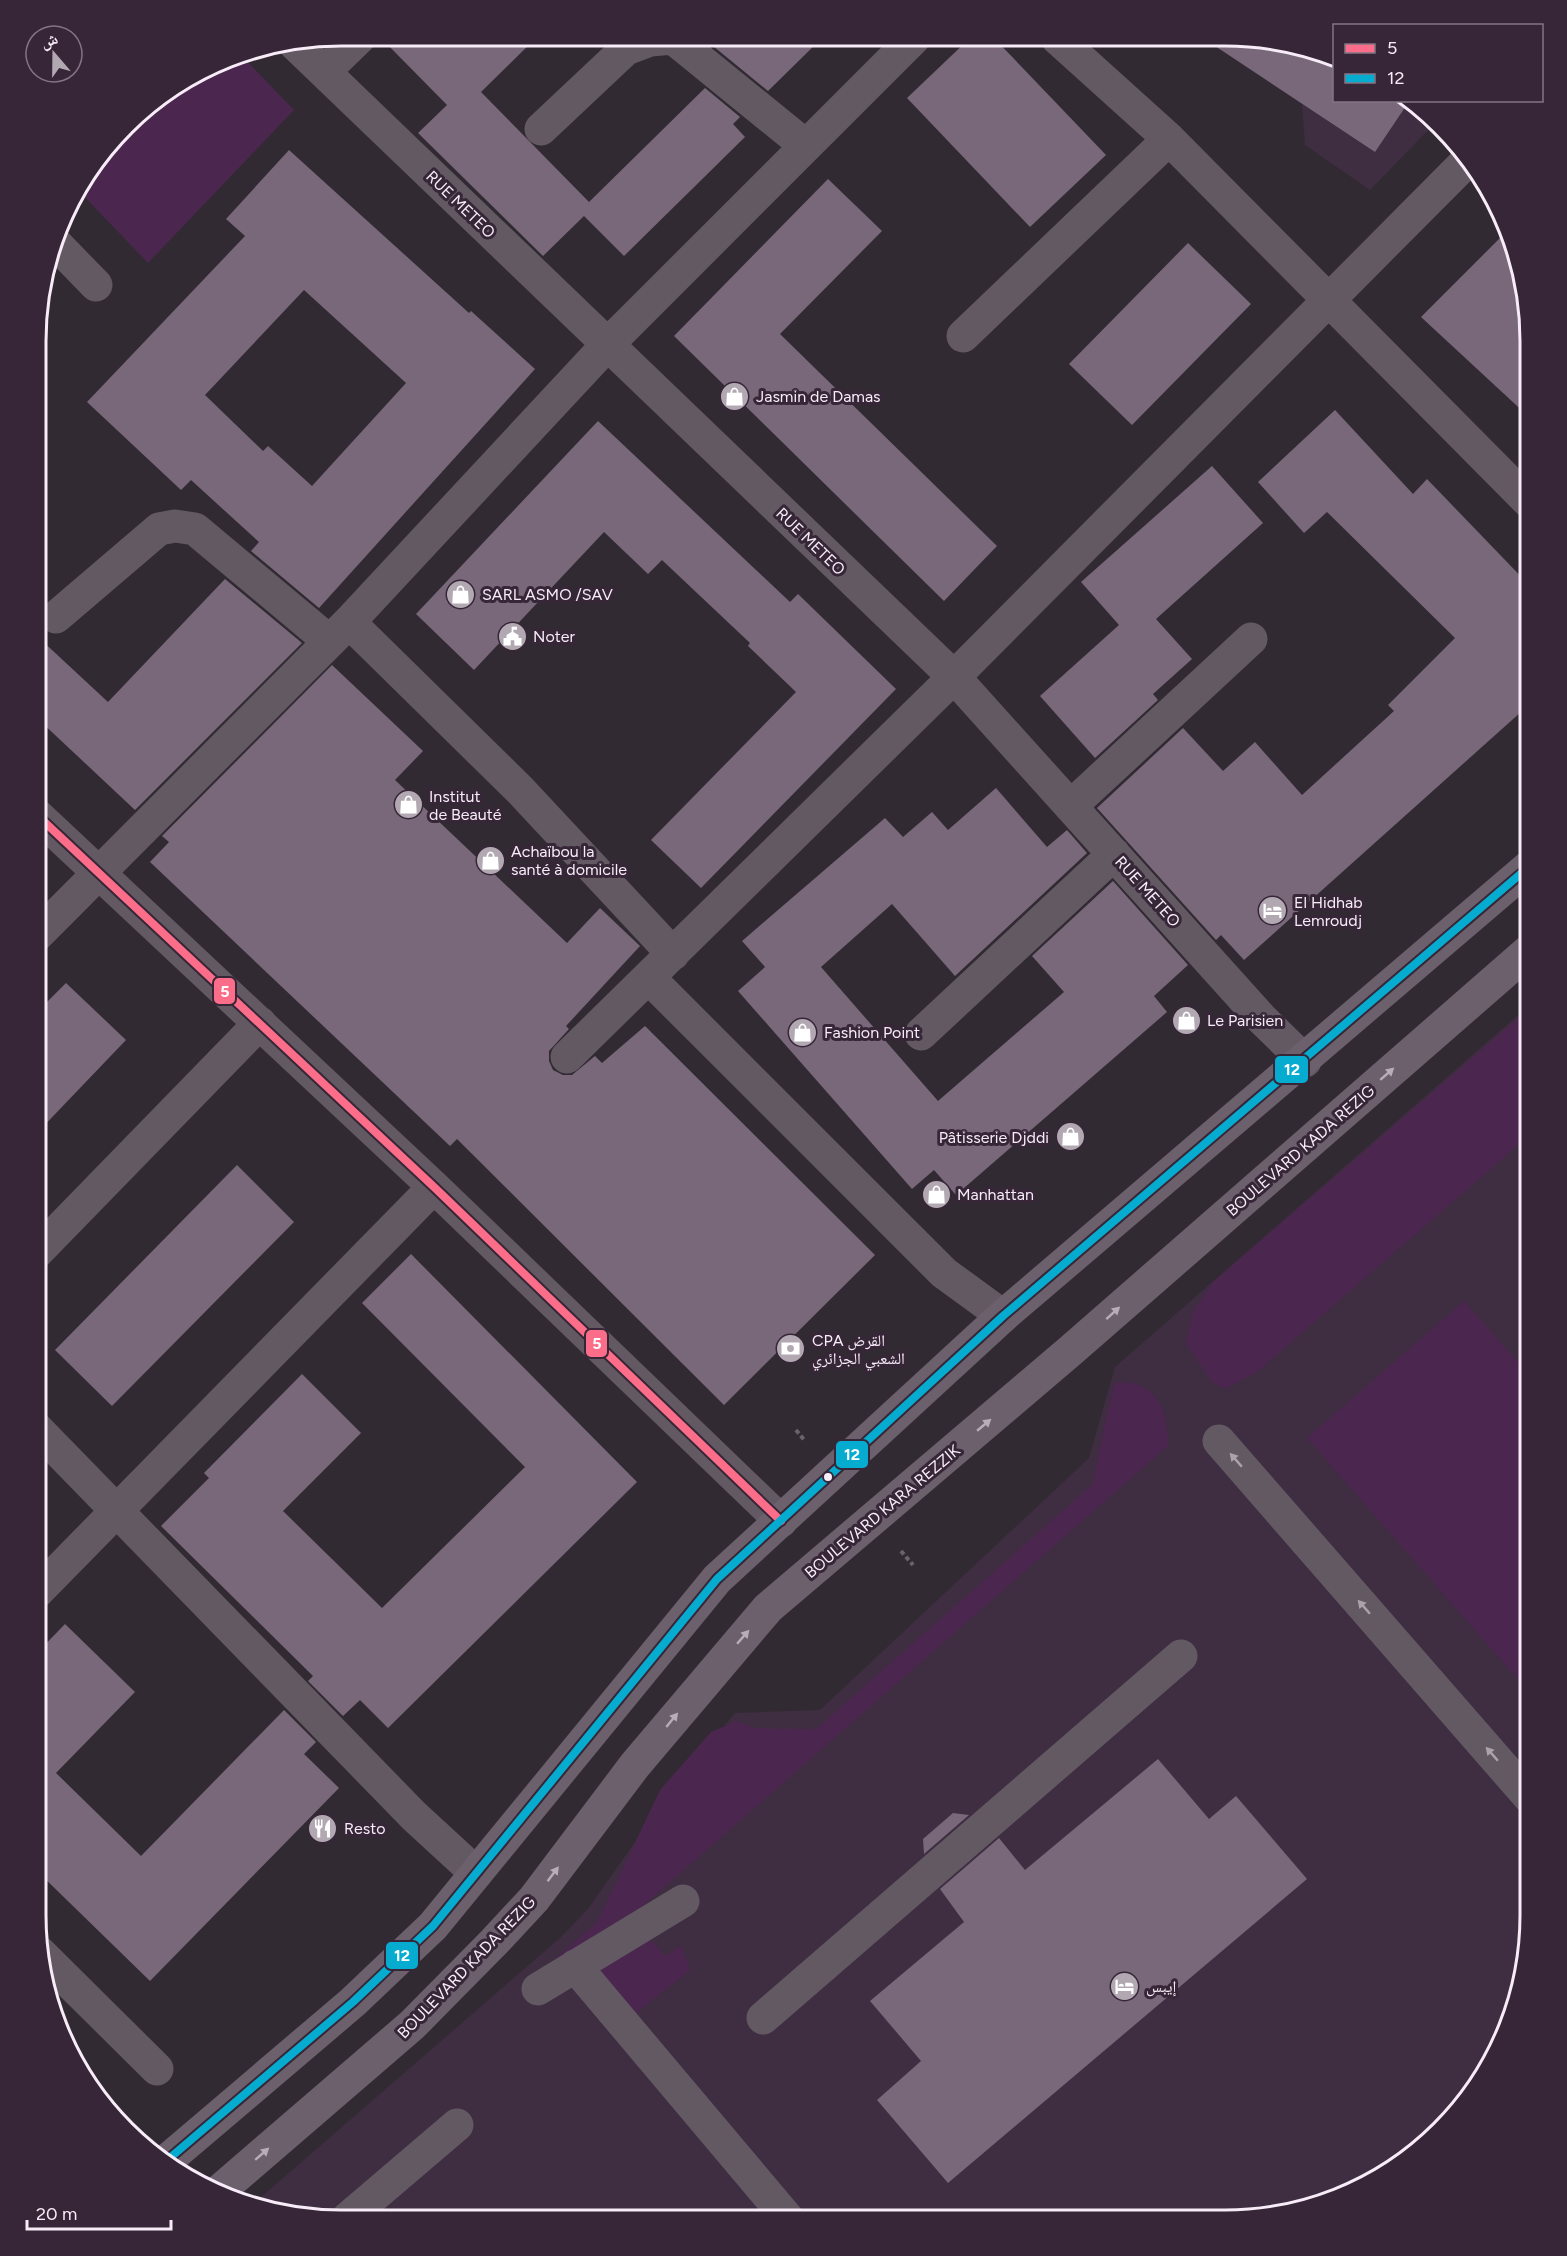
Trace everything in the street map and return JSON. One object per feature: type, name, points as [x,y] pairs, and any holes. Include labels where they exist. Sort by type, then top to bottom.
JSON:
[{"type":"main road","points":[[173,2156],[361,1994],[433,1926],[717,1579],[1004,1316],[1305,1061],[1520,875]]},
{"type":"main road","name":"BOULEVARD KADA REZIG","points":[[1070,1352],[1520,959]]},
{"type":"main road","name":"BOULEVARD KARA REZZIK","points":[[704,1681],[768,1608],[1070,1352]]},
{"type":"main road","name":"BOULEVARD KADA REZIG","points":[[225,2186],[412,2025],[494,1942],[534,1899],[635,1765],[704,1681]]},
{"type":"street","points":[[324,72],[351,46]]},
{"type":"street","points":[[541,129],[626,49],[634,46]]},
{"type":"street","points":[[683,46],[806,146]]},
{"type":"street","points":[[46,926],[339,632],[608,345],[906,46]]},
{"type":"street","points":[[1066,46],[1169,139],[1520,493]]},
{"type":"street","name":"RUE METEO","points":[[301,49],[954,676],[1262,1019],[1305,1061]]},
{"type":"street","points":[[963,336],[1169,139]]},
{"type":"street","points":[[567,1057],[954,676],[1462,166]]},
{"type":"street","points":[[61,249],[96,285]]},
{"type":"street","points":[[56,617],[159,529],[175,526],[195,529],[339,632],[520,790],[673,954]]},
{"type":"street","points":[[1071,806],[1251,639]]},
{"type":"street","points":[[46,823],[434,1187],[781,1521]]},
{"type":"street","points":[[921,1034],[1114,854]]},
{"type":"street","points":[[649,978],[944,1273],[1004,1316]]},
{"type":"street","points":[[46,1243],[260,1023]]},
{"type":"street","points":[[46,1583],[434,1187]]},
{"type":"street","points":[[46,1438],[406,1808],[476,1873]]},
{"type":"street","points":[[1220,1441],[1520,1786]]},
{"type":"street","points":[[763,2018],[1181,1656]]},
{"type":"street","points":[[538,1989],[683,1901]]},
{"type":"street","points":[[51,1963],[157,2068]]},
{"type":"street","points":[[575,1966],[780,2210]]},
{"type":"street","points":[[357,2210],[457,2125]]},
{"type":"shaded area","points":[[1215,46],[1283,52],[1333,67],[1333,102],[1398,102],[1429,129],[1370,190],[1305,145],[1302,104]]},
{"type":"shaded area","points":[[248,62],[294,110],[148,263],[85,197],[107,162],[133,133],[162,107],[211,77]]},
{"type":"shaded area","points":[[1520,1014],[1520,1934],[1515,1972],[1498,2028],[1471,2078],[1434,2123],[1389,2160],[1339,2187],[1283,2204],[1245,2209],[341,2210],[303,2207],[260,2198],[561,1937],[588,1909],[666,1798],[735,1713],[820,1710],[1089,1458],[1115,1367]]},
{"type":"shaded area","points":[[1520,1017],[1520,1144],[1258,1371],[1225,1389],[1212,1382],[1186,1343],[1192,1313],[1212,1283]]},
{"type":"shaded area","points":[[1464,1301],[1520,1365],[1520,1682],[1307,1438]]},
{"type":"shaded area","points":[[1114,1383],[1136,1384],[1154,1395],[1166,1419],[1168,1446],[630,1917],[666,1956],[681,1945],[690,1970],[621,2025],[556,1958],[598,1921],[660,1790],[711,1732],[737,1721],[754,1728],[816,1729],[1092,1485]]},
{"type":"building","points":[[389,46],[528,46],[481,92],[589,202],[705,88],[740,117],[733,124],[745,137],[624,256],[584,216],[543,256],[418,133],[447,105]]},
{"type":"building","points":[[713,46],[814,46],[768,91]]},
{"type":"building","points":[[962,46],[1002,46],[1106,155],[1030,227],[907,98]]},
{"type":"building","points":[[1215,46],[1283,52],[1333,67],[1333,102],[1398,102],[1405,107],[1375,152]]},
{"type":"building","points":[[289,150],[469,313],[471,311],[535,369],[319,608],[251,551],[259,542],[191,480],[181,490],[87,402],[245,236],[226,219]],"holes":[[[304,290],[406,383],[312,486],[268,446],[263,451],[205,395]]]},
{"type":"building","points":[[828,179],[882,231],[780,334],[997,546],[944,601],[674,336]]},
{"type":"building","points":[[1501,237],[1518,303],[1520,409],[1421,317]]},
{"type":"building","points":[[1188,243],[1251,304],[1132,425],[1069,364]]},
{"type":"building","points":[[1335,410],[1413,494],[1427,479],[1520,576],[1520,713],[1244,960],[1221,935],[1216,940],[1097,808],[1183,728],[1223,771],[1255,742],[1302,795],[1394,711],[1388,705],[1455,638],[1327,512],[1304,533],[1258,482]]},
{"type":"building","points":[[598,421],[790,602],[798,594],[896,689],[701,888],[651,840],[796,692],[748,646],[750,643],[662,560],[648,574],[604,532],[474,670],[416,614]]},
{"type":"building","points":[[1212,466],[1263,523],[1156,619],[1192,659],[1153,694],[1158,700],[1095,758],[1040,696],[1119,625],[1081,582]]},
{"type":"building","points":[[225,579],[302,643],[135,810],[46,727],[46,644],[108,702]]},
{"type":"building","points":[[332,665],[423,751],[395,780],[567,943],[600,908],[640,946],[566,1026],[569,1029],[549,1051],[549,1061],[553,1070],[563,1075],[572,1075],[595,1056],[602,1063],[645,1026],[875,1255],[724,1405],[457,1139],[450,1146],[150,862],[169,842],[162,836]]},
{"type":"building","points":[[996,788],[1047,847],[1067,830],[1087,853],[955,976],[892,904],[821,967],[938,1101],[1064,992],[1032,956],[1113,881],[1188,965],[1154,996],[1167,1012],[956,1195],[934,1170],[912,1189],[738,991],[765,967],[742,941],[885,818],[903,837],[932,812],[948,830]]},
{"type":"building","points":[[66,983],[126,1040],[46,1124],[46,1003]]},
{"type":"building","points":[[237,1165],[294,1222],[112,1406],[55,1350]]},
{"type":"building","points":[[411,1254],[637,1482],[388,1728],[360,1700],[343,1716],[308,1681],[313,1676],[161,1526],[209,1478],[204,1473],[302,1374],[361,1433],[283,1511],[382,1608],[525,1467],[362,1303]]},
{"type":"building","points":[[65,1624],[135,1692],[56,1773],[141,1856],[284,1710],[316,1742],[304,1754],[339,1788],[150,1981],[46,1880],[46,1644]]},
{"type":"building","points":[[1158,1759],[1209,1819],[1236,1796],[1307,1879],[948,2183],[877,2100],[921,2061],[870,2001],[964,1922],[940,1889],[999,1838],[1025,1870]]},
{"type":"building","points":[[953,1813],[969,1815],[924,1854],[923,1839]]},
{"type":"transit line","name":"5","points":[[46,823],[434,1187],[781,1521]]},
{"type":"transit line","name":"12","points":[[172,2156],[353,2002],[433,1926],[717,1579],[1003,1316],[1520,874]]},
{"type":"place","name":"Jasmin de Damas","points":[[735,396]]},
{"type":"place","name":"SARL ASMO /SAV","points":[[461,594]]},
{"type":"place","name":"Noter","points":[[512,636]]},
{"type":"place","name":"Institut de Beauté","points":[[408,805]]},
{"type":"place","name":"Achaïbou la santé à domicile","points":[[490,860]]},
{"type":"place","name":"El Hidhab Lemroudj","points":[[1273,911]]},
{"type":"place","name":"Le Parisien","points":[[1186,1020]]},
{"type":"place","name":"Fashion Point","points":[[803,1032]]},
{"type":"place","name":"Pâtisserie Djddi","points":[[1070,1137]]},
{"type":"place","name":"Manhattan","points":[[936,1194]]},
{"type":"place","name":"CPA القرض الشعبي الجزائري","points":[[791,1349]]},
{"type":"place","name":"Resto","points":[[323,1828]]},
{"type":"place","name":"إيبس","points":[[1125,1986]]}]
